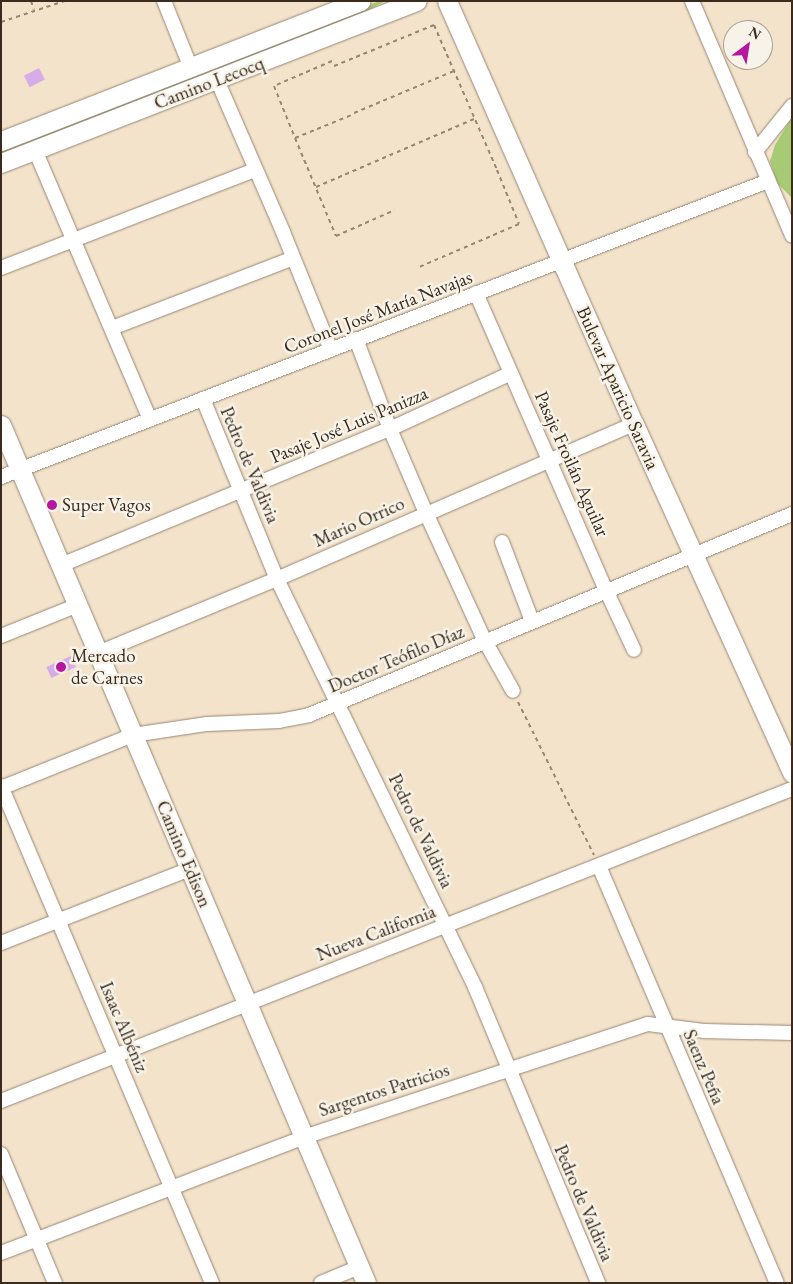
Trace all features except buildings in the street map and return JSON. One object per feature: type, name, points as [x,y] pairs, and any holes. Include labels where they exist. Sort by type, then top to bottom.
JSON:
[{"type":"street","points":[[164,1],[191,68]]},
{"type":"street","name":"Camino Lecocq","points":[[1,141],[361,1]]},
{"type":"street","name":"Camino Lecocq","points":[[1,163],[417,1]]},
{"type":"street","name":"Bulevar Aparicio Saravia","points":[[447,1],[634,424],[792,772]]},
{"type":"street","points":[[692,1],[768,181],[785,207],[792,236]]},
{"type":"street","points":[[217,80],[331,350]]},
{"type":"street","points":[[755,152],[792,106]]},
{"type":"street","points":[[35,150],[150,419]]},
{"type":"street","points":[[1,268],[255,170]]},
{"type":"street","name":"Coronel José María Navajas","points":[[1,477],[768,181]]},
{"type":"street","points":[[112,328],[293,258]]},
{"type":"street","name":"Pasaje Froilán Aguilar","points":[[476,293],[634,650]]},
{"type":"street","points":[[356,339],[390,429],[426,513],[485,641],[513,691]]},
{"type":"street","name":"Pasaje José Luis Panizza","points":[[61,565],[390,429],[512,373]]},
{"type":"street","name":"Pedro de Valdivia","points":[[203,399],[277,579],[475,987],[598,1283]]},
{"type":"street","name":"Mario Orrico","points":[[98,653],[277,579],[634,424]]},
{"type":"street","name":"Camino Edison","points":[[1,426],[363,1275]]},
{"type":"street","name":"Doctor Teófilo Díaz","points":[[1,787],[133,735],[207,724],[279,721],[309,715],[337,705],[532,621],[792,514]]},
{"type":"street","points":[[502,542],[532,621]]},
{"type":"street","points":[[1,636],[78,605]]},
{"type":"street","name":"Isaac Albéniz","points":[[1,787],[212,1283]]},
{"type":"street","name":"Nueva California","points":[[1,1101],[792,789]]},
{"type":"street","name":"Saenz Peña","points":[[599,866],[777,1283]]},
{"type":"street","points":[[1,943],[190,869]]},
{"type":"street","name":"Sargentos Patricios","points":[[1,1253],[171,1186],[304,1137],[648,1024],[665,1024],[704,1031],[792,1033]]},
{"type":"street","points":[[1,1154],[55,1283]]},
{"type":"street","points":[[321,1283],[363,1275]]},
{"type":"path","points":[[31,1],[34,10]]},
{"type":"path","points":[[1,22],[65,1]]},
{"type":"path","points":[[334,66],[434,25],[475,118],[519,224],[419,267]]},
{"type":"path","points":[[332,61],[274,86],[336,236],[395,210]]},
{"type":"path","points":[[296,138],[454,71]]},
{"type":"path","points":[[316,187],[475,118]]},
{"type":"path","points":[[513,691],[599,866]]},
{"type":"green space","points":[[379,1],[385,1],[347,22],[1,156],[1,148]]},
{"type":"green space","points":[[792,117],[792,198],[777,183],[770,161],[775,145]]},
{"type":"place","name":"Super Vagos","points":[[52,505]]},
{"type":"place","name":"Mercado de Carnes","points":[[61,667]]}]
